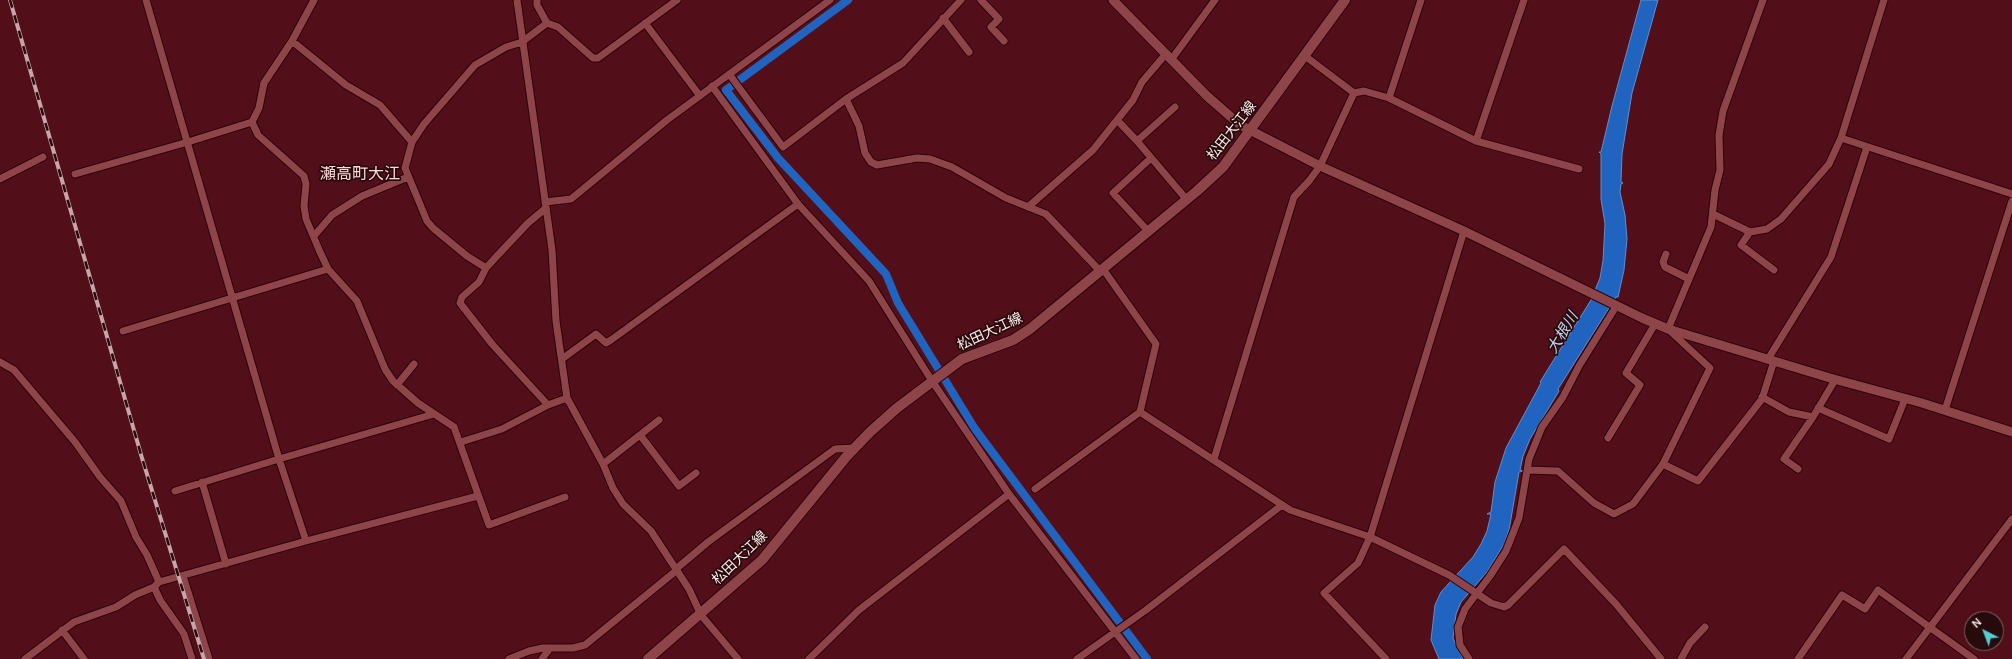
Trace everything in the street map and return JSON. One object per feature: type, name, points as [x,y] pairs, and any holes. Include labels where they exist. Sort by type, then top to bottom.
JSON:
[{"type":"main road","name":"松田大江線","points":[[648,659],[762,560],[855,448],[897,408],[962,360],[1013,340],[1030,329],[1187,200],[1223,167],[1251,131],[1345,0]]},
{"type":"street","points":[[146,0],[278,458],[306,541]]},
{"type":"street","points":[[76,174],[252,122],[259,108],[264,83],[292,41],[314,0]]},
{"type":"street","points":[[517,0],[552,250],[556,321],[567,398],[603,464],[613,488],[624,504],[651,531],[689,589],[700,615],[738,659]]},
{"type":"street","points":[[537,0],[537,5],[547,22],[558,26],[593,58],[598,58],[677,0]]},
{"type":"street","points":[[548,405],[492,344],[460,303],[462,297],[479,282],[486,268],[546,205],[571,199],[635,145],[712,86],[830,0]]},
{"type":"street","points":[[729,74],[783,146],[846,99],[903,63],[961,0]]},
{"type":"street","points":[[982,0],[999,19],[991,27],[1004,41]]},
{"type":"street","points":[[1113,0],[1168,57],[1223,111],[1240,125],[1320,166],[1464,230],[1668,329],[1835,380],[1944,410],[2012,432]]},
{"type":"street","points":[[1028,207],[1093,150],[1118,121],[1133,100],[1142,82],[1168,57],[1215,0]]},
{"type":"street","points":[[1389,98],[1420,0]]},
{"type":"street","points":[[1476,141],[1524,0]]},
{"type":"street","points":[[1668,329],[1711,227],[1714,190],[1720,170],[1719,135],[1723,111],[1763,0]]},
{"type":"street","points":[[1713,214],[1750,232],[1767,229],[1781,219],[1829,164],[1841,138],[1884,0]]},
{"type":"street","points":[[943,18],[969,52]]},
{"type":"street","points":[[486,268],[467,256],[433,228],[427,221],[405,168],[412,142],[424,124],[475,65],[506,47],[522,42],[547,22]]},
{"type":"street","points":[[645,23],[700,96]]},
{"type":"street","points":[[292,41],[346,85],[380,105],[412,142]]},
{"type":"street","points":[[1305,56],[1354,94]]},
{"type":"street","points":[[712,86],[798,204],[869,281],[933,380],[1010,494],[1136,659]]},
{"type":"street","points":[[1214,459],[1294,197],[1309,181],[1320,166],[1354,94],[1364,91],[1389,98],[1476,141],[1580,169]]},
{"type":"street","points":[[846,99],[859,126],[865,153],[871,162],[877,165],[917,158],[930,159],[952,167],[1006,198],[1046,214],[1102,270],[1156,344],[1140,412],[1035,489]]},
{"type":"street","points":[[1137,141],[1175,107]]},
{"type":"street","points":[[1118,121],[1187,200]]},
{"type":"street","points":[[252,122],[258,135],[304,176],[306,184],[304,206],[306,219],[328,269],[357,301],[385,369],[397,385],[418,403],[454,427],[489,525],[565,497]]},
{"type":"street","points":[[1841,138],[1867,148],[2012,194]]},
{"type":"street","points":[[1663,464],[1698,481],[1762,397],[1771,360],[1831,257],[1867,148]]},
{"type":"street","points":[[0,179],[43,157]]},
{"type":"street","points":[[1148,231],[1113,193],[1151,158]]},
{"type":"street","points":[[314,236],[332,215],[362,196],[408,176]]},
{"type":"street","points":[[1944,410],[2012,201]]},
{"type":"street","points":[[562,359],[596,334],[606,343],[611,340],[798,204]]},
{"type":"street","points":[[1383,658],[1324,593],[1358,563],[1370,537],[1464,230]]},
{"type":"street","points":[[1750,232],[1741,245],[1774,270]]},
{"type":"street","points":[[1666,254],[1663,262],[1665,267],[1689,279]]},
{"type":"street","points":[[124,331],[328,269]]},
{"type":"street","points":[[1470,659],[1460,645],[1458,627],[1465,609],[1475,593],[1498,564],[1514,532],[1519,518],[1529,459],[1542,427],[1563,397],[1579,366],[1617,305]]},
{"type":"street","points":[[1608,438],[1640,385],[1626,373],[1655,324]]},
{"type":"street","points":[[1527,470],[1558,471],[1573,482],[1594,503],[1614,514],[1633,504],[1663,464],[1710,368],[1668,329]]},
{"type":"street","points":[[0,362],[14,370],[75,442],[121,501],[136,537],[147,555],[157,585],[160,600],[184,634],[192,659]]},
{"type":"street","points":[[397,385],[414,364]]},
{"type":"street","points":[[1798,469],[1784,460],[1813,417],[1835,380]]},
{"type":"street","points":[[1762,397],[1789,412],[1813,417]]},
{"type":"street","points":[[460,442],[502,429],[548,405],[567,398]]},
{"type":"street","points":[[1818,408],[1889,439],[1905,399]]},
{"type":"street","points":[[1140,412],[1290,510],[1370,537],[1449,575],[1491,604],[1504,607],[1508,605],[1564,548],[1616,604],[1660,659]]},
{"type":"street","points":[[175,491],[278,458],[434,414]]},
{"type":"street","points":[[603,464],[659,420]]},
{"type":"street","points":[[640,435],[680,486],[696,473]]},
{"type":"street","points":[[509,659],[529,650],[573,648],[585,645],[708,542],[835,449],[855,448]]},
{"type":"street","points":[[202,482],[226,564]]},
{"type":"street","points":[[809,659],[859,610],[1010,494]]},
{"type":"street","points":[[25,659],[62,630],[80,619],[116,607],[135,595],[157,585],[306,541],[478,496]]},
{"type":"street","points":[[1077,659],[1146,610],[1282,505]]},
{"type":"street","points":[[1906,659],[2012,519]]},
{"type":"street","points":[[184,576],[209,659]]},
{"type":"street","points":[[1798,659],[1842,595],[1865,609],[1878,590],[1974,659]]},
{"type":"street","points":[[1681,659],[1690,643],[1705,627]]},
{"type":"street","points":[[62,630],[84,659]]},
{"type":"street","points":[[542,659],[550,648]]},
{"type":"water","name":"大根川","points":[[1641,0],[1658,0],[1632,93],[1622,154],[1621,182],[1623,183],[1621,184],[1620,192],[1625,215],[1627,239],[1624,270],[1618,297],[1616,297],[1558,389],[1559,391],[1530,439],[1523,456],[1520,470],[1523,471],[1519,472],[1509,530],[1504,544],[1487,572],[1461,602],[1456,614],[1453,638],[1463,659],[1439,659],[1431,640],[1435,605],[1441,592],[1473,557],[1481,544],[1487,531],[1491,514],[1487,514],[1491,512],[1495,482],[1506,448],[1541,383],[1540,382],[1591,300],[1600,278],[1603,261],[1605,224],[1601,199],[1601,154],[1599,152],[1601,152]]},
{"type":"waterway","points":[[848,0],[726,90],[778,158],[886,274],[898,303],[975,429],[1147,659]]},
{"type":"railway","points":[[10,0],[142,458],[204,659]]},
{"type":"district","name":"瀬高町大江","points":[[360,175]]}]
